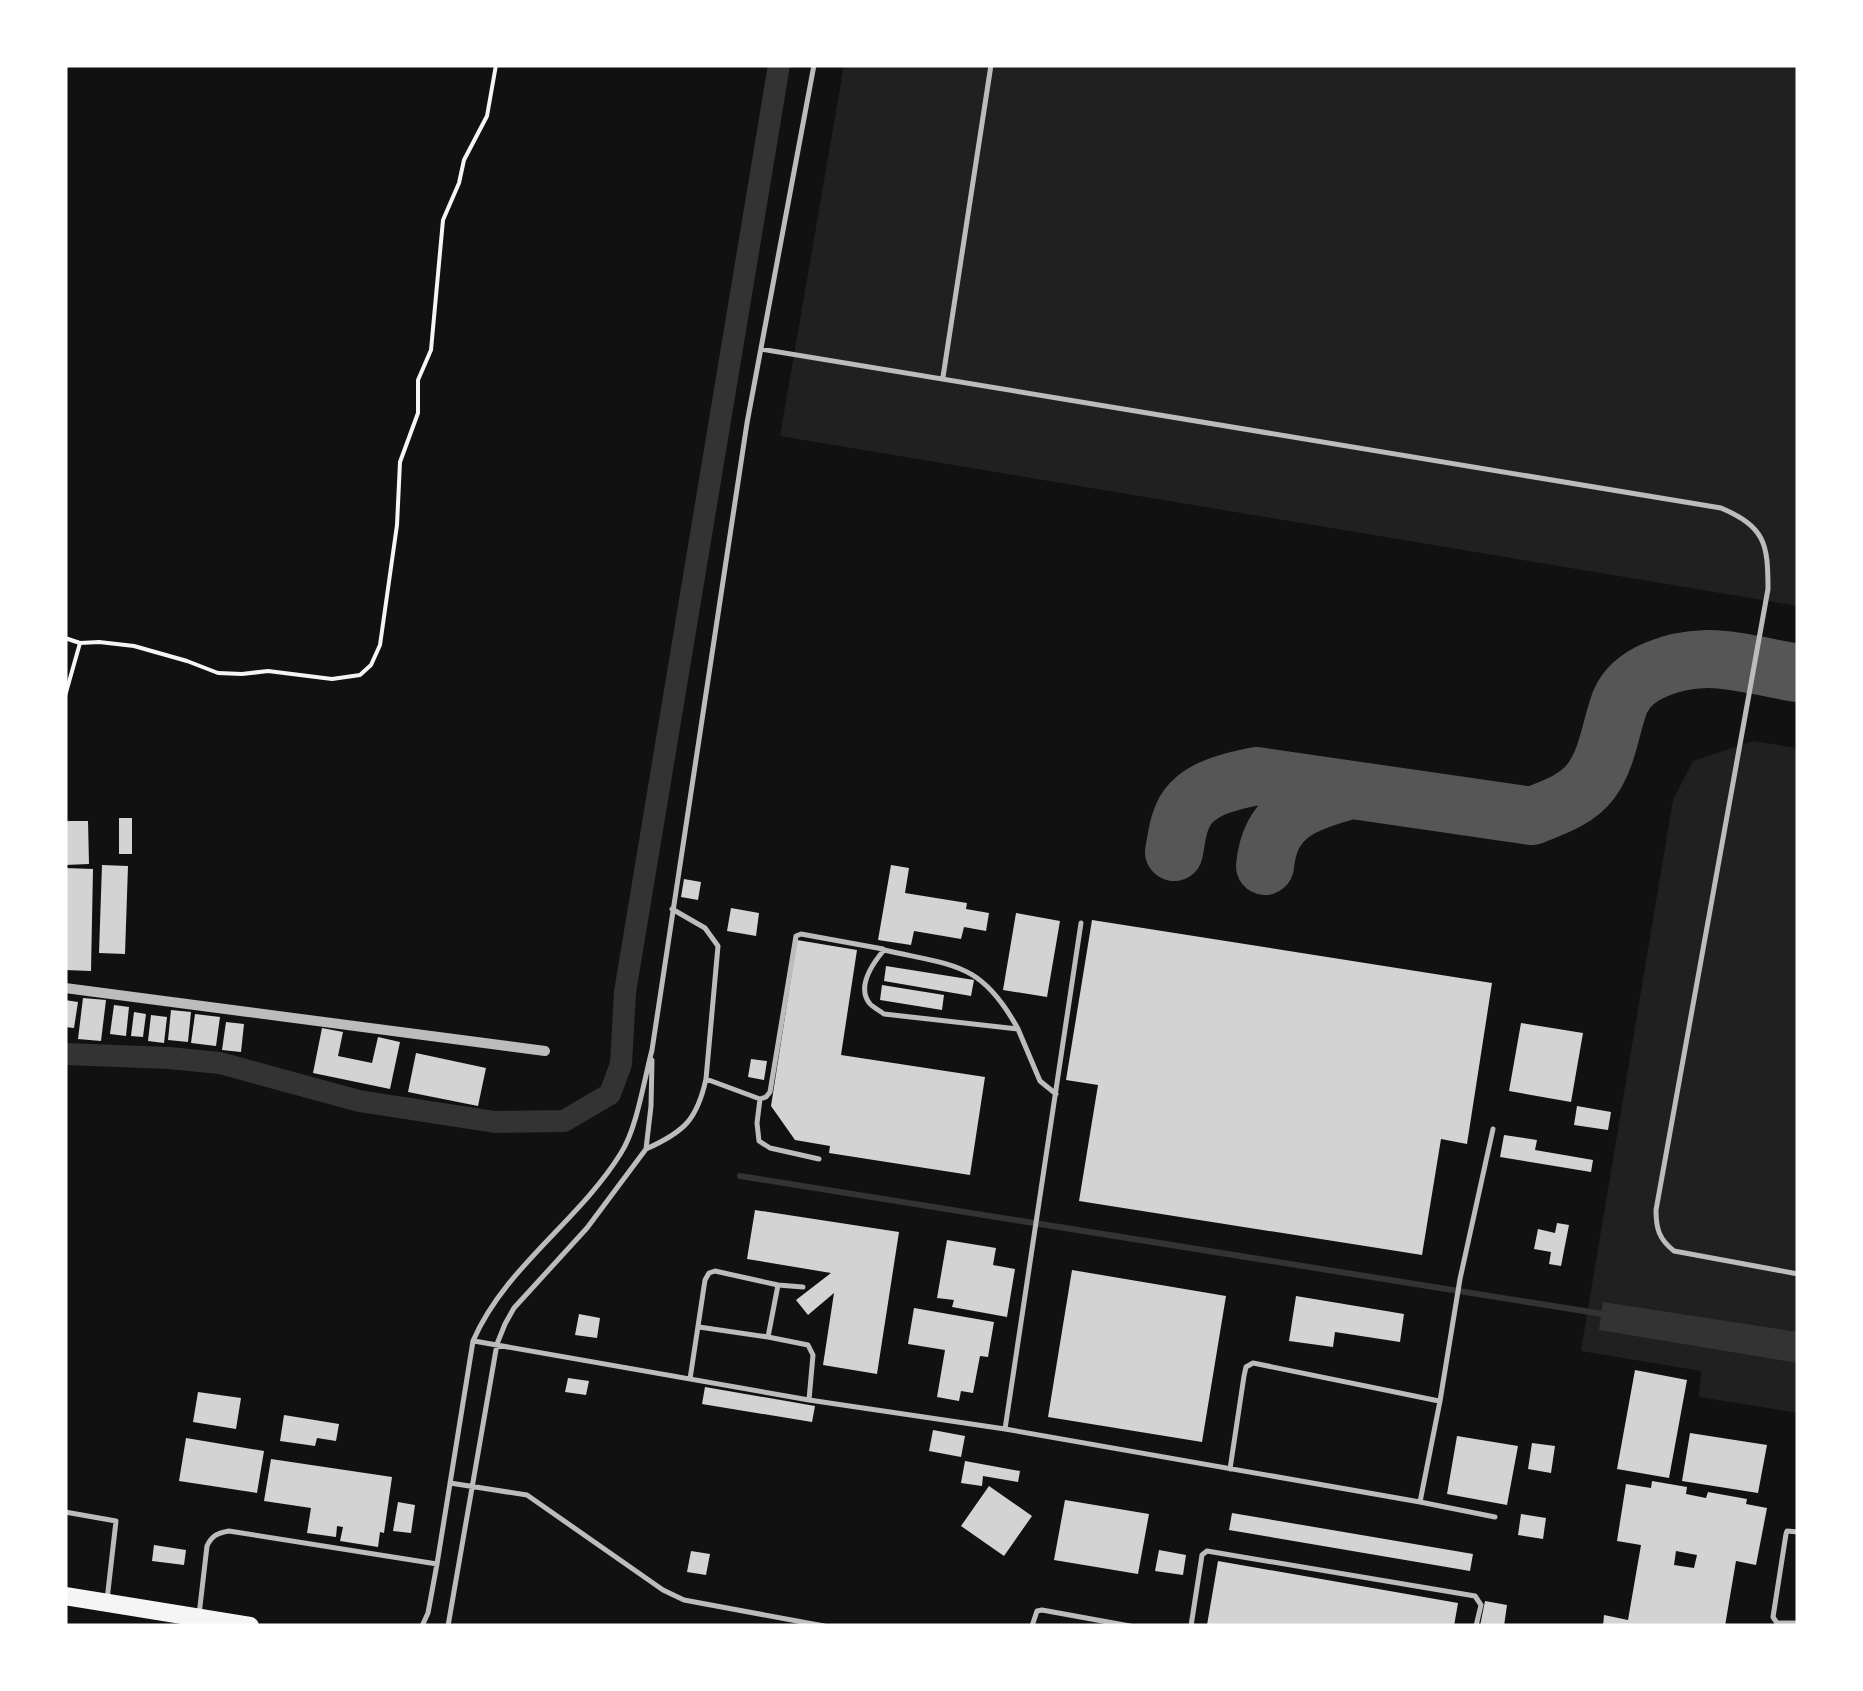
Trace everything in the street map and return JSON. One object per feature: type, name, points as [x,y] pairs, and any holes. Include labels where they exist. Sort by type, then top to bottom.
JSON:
[{"type":"highway","points":[[65,1596],[250,1626]]},
{"type":"street","points":[[65,988],[545,1051]]},
{"type":"lane","points":[[422,1626],[437,1564],[473,1341],[500,1294],[594,1191],[622,1151],[652,1050],[741,462],[814,65]]},
{"type":"lane","points":[[943,378],[991,65]]},
{"type":"lane","points":[[761,348],[1722,508],[1754,526],[1768,562],[1768,589],[1656,1227],[1662,1241],[1674,1251],[1798,1274]]},
{"type":"lane","points":[[448,1626],[497,1344],[504,1324],[587,1228],[646,1149],[674,1136],[702,1100],[718,946],[705,928],[672,909]]},
{"type":"lane","points":[[1005,1430],[1081,924]]},
{"type":"lane","points":[[706,1079],[760,1099],[770,1092],[794,940],[801,934],[920,957],[972,973],[1004,1004],[1033,1069],[1056,1094]]},
{"type":"lane","points":[[884,950],[870,966],[866,993],[870,1005],[884,1014],[1018,1030]]},
{"type":"lane","points":[[646,1149],[652,1106],[652,1050]]},
{"type":"lane","points":[[760,1099],[756,1124],[759,1141],[770,1148],[819,1158]]},
{"type":"lane","points":[[1420,1502],[1460,1279],[1493,1129]]},
{"type":"lane","points":[[690,1379],[704,1280],[709,1273],[804,1287]]},
{"type":"lane","points":[[768,1337],[778,1286]]},
{"type":"lane","points":[[699,1327],[808,1345],[813,1355],[809,1400]]},
{"type":"lane","points":[[473,1341],[1496,1517]]},
{"type":"lane","points":[[1230,1470],[1246,1367],[1253,1363],[1440,1401]]},
{"type":"lane","points":[[450,1483],[527,1495],[663,1590],[684,1600],[824,1626]]},
{"type":"lane","points":[[65,1512],[116,1520],[106,1602]]},
{"type":"lane","points":[[198,1618],[207,1546],[218,1533],[229,1531],[437,1564]]},
{"type":"lane","points":[[1798,1532],[1786,1534],[1773,1617],[1777,1623],[1798,1624]]},
{"type":"lane","points":[[1191,1626],[1202,1555],[1207,1551],[1475,1596],[1481,1605],[1476,1626]]},
{"type":"lane","points":[[1032,1626],[1037,1611],[1042,1610],[1130,1626]]},
{"type":"path","points":[[65,638],[80,643],[134,646],[218,673],[268,671],[332,679],[360,675],[370,665],[380,644],[397,525],[400,462],[418,412],[418,380],[431,350],[444,220],[460,184],[464,160],[486,116],[496,65]]},
{"type":"path","points":[[65,696],[80,643]]},
{"type":"shaded area","points":[[844,65],[1798,65],[1798,606],[780,436]]},
{"type":"shaded area","points":[[1753,741],[1798,748],[1798,1413],[1699,1397],[1701,1371],[1581,1351],[1673,800],[1693,761]]},
{"type":"shaded area","points":[[1603,1302],[1798,1332],[1798,1363],[1599,1330]]},
{"type":"building","points":[[119,818],[132,818],[132,854],[119,854]]},
{"type":"building","points":[[65,821],[88,821],[89,864],[65,865]]},
{"type":"building","points":[[102,865],[128,866],[125,954],[99,953]]},
{"type":"building","points":[[891,865],[909,868],[905,893],[967,903],[966,909],[989,913],[986,931],[964,927],[961,939],[914,931],[911,945],[878,940]]},
{"type":"building","points":[[65,868],[93,869],[91,971],[65,970]]},
{"type":"building","points":[[684,879],[701,882],[698,900],[681,897]]},
{"type":"building","points":[[731,908],[759,913],[756,936],[727,931]]},
{"type":"building","points":[[1016,913],[1060,921],[1047,997],[1003,990]]},
{"type":"building","points":[[1092,920],[1492,983],[1467,1144],[1441,1139],[1422,1255],[1079,1201],[1098,1085],[1066,1080]]},
{"type":"building","points":[[797,940],[857,950],[841,1055],[985,1077],[970,1175],[829,1153],[830,1146],[795,1140],[771,1106]]},
{"type":"building","points":[[886,966],[974,980],[971,996],[884,981]]},
{"type":"building","points":[[882,985],[944,995],[942,1010],[880,1000]]},
{"type":"building","points":[[83,998],[106,1000],[101,1041],[78,1039]]},
{"type":"building","points":[[65,1000],[78,1002],[74,1028],[65,1027]]},
{"type":"building","points":[[114,1005],[129,1007],[126,1036],[110,1034]]},
{"type":"building","points":[[171,1010],[191,1012],[188,1042],[168,1040]]},
{"type":"building","points":[[134,1012],[146,1014],[143,1037],[131,1036]]},
{"type":"building","points":[[195,1014],[220,1017],[216,1046],[191,1043]]},
{"type":"building","points":[[151,1015],[167,1017],[164,1043],[148,1041]]},
{"type":"building","points":[[226,1022],[244,1024],[241,1052],[222,1050]]},
{"type":"building","points":[[1521,1023],[1583,1033],[1571,1102],[1509,1091]]},
{"type":"building","points":[[322,1028],[343,1032],[338,1056],[372,1063],[378,1037],[400,1042],[390,1089],[313,1073]]},
{"type":"building","points":[[416,1053],[486,1068],[478,1106],[408,1092]]},
{"type":"building","points":[[751,1059],[767,1061],[764,1080],[748,1077]]},
{"type":"building","points":[[1577,1106],[1611,1112],[1608,1130],[1574,1125]]},
{"type":"building","points":[[1504,1135],[1537,1140],[1535,1150],[1593,1160],[1591,1172],[1500,1157]]},
{"type":"building","points":[[755,1210],[899,1232],[877,1374],[823,1365],[834,1293],[808,1315],[796,1300],[831,1273],[747,1259]]},
{"type":"building","points":[[1557,1223],[1569,1225],[1561,1266],[1549,1264],[1551,1252],[1534,1249],[1538,1229],[1555,1233]]},
{"type":"building","points":[[947,1240],[996,1248],[993,1265],[1015,1269],[1007,1317],[952,1307],[954,1300],[937,1298]]},
{"type":"building","points":[[1072,1270],[1226,1296],[1202,1442],[1048,1417]]},
{"type":"building","points":[[1296,1296],[1404,1314],[1400,1342],[1335,1332],[1333,1347],[1289,1341]]},
{"type":"building","points":[[914,1308],[994,1322],[988,1357],[980,1356],[973,1393],[961,1391],[959,1401],[937,1397],[945,1350],[908,1344]]},
{"type":"building","points":[[579,1314],[600,1318],[597,1338],[575,1335]]},
{"type":"building","points":[[1635,1370],[1687,1380],[1669,1478],[1617,1469]]},
{"type":"building","points":[[568,1378],[589,1381],[586,1395],[565,1392]]},
{"type":"building","points":[[705,1387],[815,1406],[812,1422],[702,1404]]},
{"type":"building","points":[[198,1392],[241,1398],[236,1429],[193,1422]]},
{"type":"building","points":[[284,1415],[339,1424],[336,1441],[317,1438],[315,1446],[280,1441]]},
{"type":"building","points":[[933,1430],[965,1436],[961,1457],[929,1451]]},
{"type":"building","points":[[1690,1433],[1767,1445],[1758,1493],[1682,1481]]},
{"type":"building","points":[[1457,1436],[1518,1446],[1507,1505],[1447,1494]]},
{"type":"building","points":[[186,1438],[264,1451],[257,1493],[179,1481]]},
{"type":"building","points":[[1532,1443],[1555,1446],[1551,1473],[1528,1469]]},
{"type":"building","points":[[271,1459],[392,1477],[384,1533],[380,1532],[378,1547],[340,1541],[343,1527],[337,1526],[336,1537],[307,1533],[311,1508],[264,1501]]},
{"type":"building","points":[[965,1461],[1020,1471],[1018,1482],[983,1476],[982,1486],[961,1483]]},
{"type":"building","points":[[1652,1481],[1687,1487],[1686,1494],[1706,1498],[1708,1492],[1747,1499],[1746,1504],[1767,1508],[1756,1565],[1736,1561],[1725,1626],[1603,1626],[1604,1615],[1628,1620],[1641,1545],[1617,1541],[1626,1484],[1651,1488]],"holes":[[[1676,1551],[1697,1555],[1694,1568],[1674,1565]]]},
{"type":"building","points":[[989,1486],[1032,1516],[1004,1556],[961,1526]]},
{"type":"building","points":[[1065,1500],[1149,1514],[1138,1574],[1054,1560]]},
{"type":"building","points":[[398,1502],[415,1505],[411,1533],[393,1531]]},
{"type":"building","points":[[1232,1513],[1473,1554],[1470,1571],[1229,1530]]},
{"type":"building","points":[[1521,1514],[1546,1518],[1543,1539],[1518,1535]]},
{"type":"building","points":[[154,1545],[186,1550],[184,1565],[152,1561]]},
{"type":"building","points":[[1159,1550],[1186,1555],[1183,1575],[1155,1571]]},
{"type":"building","points":[[691,1551],[710,1554],[706,1575],[687,1572]]},
{"type":"building","points":[[1218,1561],[1458,1603],[1454,1626],[1207,1625]]},
{"type":"building","points":[[1485,1601],[1507,1605],[1504,1626],[1480,1626]]},
{"type":"waterway","points":[[65,1054],[220,1063],[359,1101],[495,1122],[564,1121],[610,1094],[621,1064],[625,992],[779,65]]},
{"type":"waterway","points":[[740,1176],[1609,1315]]},
{"type":"taxiway","points":[[1174,852],[1181,820],[1193,801],[1212,789],[1256,776],[1532,816],[1571,798],[1591,781],[1605,753],[1620,702],[1626,691],[1645,675],[1669,665],[1706,659],[1798,673]]},
{"type":"taxiway","points":[[1265,866],[1274,834],[1291,814],[1347,791]]}]
